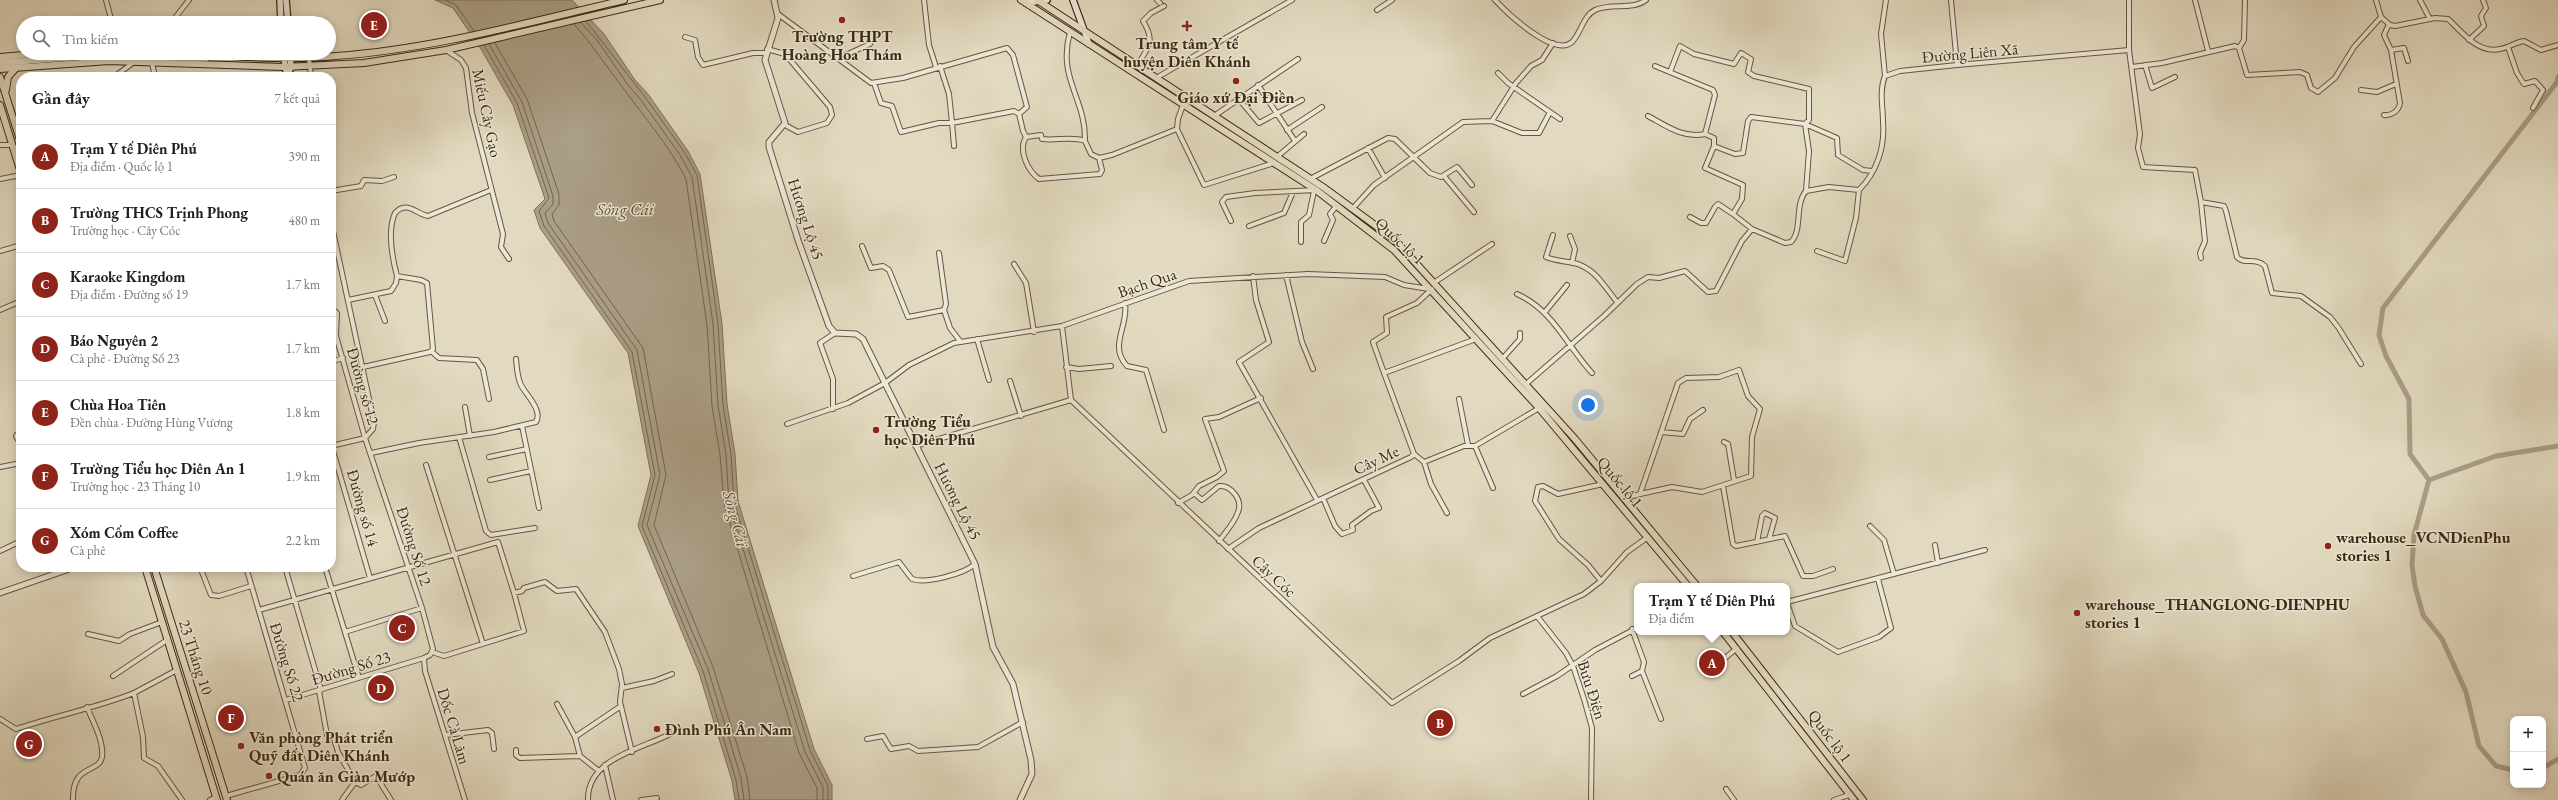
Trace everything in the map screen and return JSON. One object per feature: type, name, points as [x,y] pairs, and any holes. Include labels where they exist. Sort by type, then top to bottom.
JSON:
[{"type":"main road","points":[[280,0],[281,16]]},
{"type":"main road","points":[[286,0],[287,16]]},
{"type":"main road","points":[[336,54],[389,51],[451,40],[624,0]]},
{"type":"main road","points":[[0,69],[87,62],[287,67],[364,63],[449,49],[660,0]]},
{"type":"main road","points":[[1023,2],[1047,0]]},
{"type":"main road","points":[[1073,0],[1089,44]]},
{"type":"main road","name":"Quốc lộ 1","points":[[1038,1],[1278,156],[1310,179],[1354,207],[1394,239],[1435,282],[1526,384],[1604,484],[1686,583]]},
{"type":"main road","name":"Quốc lộ 1","points":[[1023,2],[1337,204],[1394,250],[1432,289],[1476,339],[1542,406],[1626,498],[1695,583]]},
{"type":"main road","points":[[0,57],[16,56]]},
{"type":"main road","points":[[0,62],[29,60]]},
{"type":"main road","points":[[198,60],[224,65]]},
{"type":"main road","points":[[287,60],[287,72]]},
{"type":"main road","points":[[5,93],[8,77],[16,68]]},
{"type":"main road","points":[[0,77],[16,122]]},
{"type":"main road","points":[[0,105],[16,158]]},
{"type":"main road","name":"23 Tháng 10","points":[[147,572],[203,752],[214,799]]},
{"type":"main road","name":"23 Tháng 10","points":[[156,572],[227,798]]},
{"type":"main road","name":"Quốc lộ 1","points":[[1726,635],[1851,798]]},
{"type":"main road","name":"Quốc lộ 1","points":[[1734,635],[1863,800]]},
{"type":"main road","points":[[203,752],[212,749]]},
{"type":"street","points":[[106,0],[110,16]]},
{"type":"street","points":[[176,16],[189,0]]},
{"type":"street","points":[[685,37],[696,42],[696,50],[703,65],[766,51],[785,54],[830,107],[832,115],[827,123],[798,132],[785,125],[765,60],[766,51],[778,14],[774,0]]},
{"type":"street","points":[[924,0],[929,45],[949,94],[954,146]]},
{"type":"street","points":[[1156,78],[1292,0]]},
{"type":"street","points":[[1377,10],[1392,0]]},
{"type":"street","points":[[1495,0],[1515,20],[1553,43],[1564,45],[1571,43],[1590,14],[1596,10],[1631,6],[1646,0]]},
{"type":"street","points":[[1817,251],[1845,261],[1856,218],[1858,190],[1872,171],[1882,148],[1882,88],[1885,76],[1881,34],[1886,0]]},
{"type":"street","points":[[1951,0],[1957,65]]},
{"type":"street","points":[[2129,0],[2129,50],[2140,134],[2138,148],[2141,164],[2143,167],[2195,170],[2201,202],[2205,241],[2200,253],[2201,258]]},
{"type":"street","points":[[2195,0],[2208,51]]},
{"type":"street","points":[[2245,0],[2244,40],[2239,48],[2247,75],[2300,72],[2307,76],[2311,88],[2318,92],[2335,78],[2354,47],[2381,17]]},
{"type":"street","points":[[2376,0],[2381,17],[2389,24],[2401,26],[2430,19],[2448,19],[2470,40],[2489,49],[2508,47],[2524,41],[2541,50],[2558,45]]},
{"type":"street","points":[[2420,0],[2430,19]]},
{"type":"street","points":[[2470,40],[2484,26],[2481,16],[2486,8],[2484,0]]},
{"type":"street","points":[[1137,66],[1151,42],[1150,33],[1143,21],[1151,13],[1164,6]]},
{"type":"street","points":[[778,14],[840,58],[866,80],[874,83],[903,78],[938,67],[1009,49],[1020,78],[1027,107],[1019,114]]},
{"type":"street","points":[[2384,115],[2392,114],[2400,106],[2392,50],[2384,35],[2389,24]]},
{"type":"street","points":[[1070,32],[1065,59],[1069,78],[1085,121],[1085,140],[1091,154],[1099,158],[1177,129]]},
{"type":"street","points":[[1492,121],[1514,86],[1531,66],[1542,60],[1553,43]]},
{"type":"street","points":[[840,58],[870,44]]},
{"type":"street","points":[[1670,72],[1680,46],[1694,54],[1734,64],[1741,53],[1744,54],[1751,59],[1748,72],[1754,76],[1809,89],[1809,120],[1805,124]]},
{"type":"street","points":[[2132,66],[2162,63],[2229,46],[2239,48]]},
{"type":"street","points":[[2508,47],[2517,73],[2524,84],[2535,81],[2543,90],[2533,108]]},
{"type":"street","points":[[2392,50],[2404,48],[2408,61]]},
{"type":"street","name":"Miếu Cây Gạo","points":[[449,49],[461,60],[466,68],[472,113],[503,234],[501,247],[509,259]]},
{"type":"street","name":"Đường Liên Xã","points":[[1885,76],[1900,71],[2129,50]]},
{"type":"street","points":[[1214,116],[1238,98],[1298,59]]},
{"type":"street","points":[[309,60],[310,72]]},
{"type":"street","points":[[121,72],[134,62]]},
{"type":"street","points":[[152,63],[154,72]]},
{"type":"street","points":[[2145,65],[2152,88],[2175,77]]},
{"type":"street","points":[[1655,66],[1714,91],[1705,134]]},
{"type":"street","points":[[1498,73],[1560,118]]},
{"type":"street","points":[[874,83],[881,103],[892,106],[901,132],[939,123],[965,122],[1008,111],[1019,114]]},
{"type":"street","points":[[2361,90],[2377,92],[2396,84]]},
{"type":"street","points":[[1258,85],[1295,141]]},
{"type":"street","points":[[1238,98],[1259,123],[1302,100]]},
{"type":"street","points":[[1183,105],[1178,119],[1177,129],[1204,185],[1274,164]]},
{"type":"street","points":[[1288,130],[1322,107]]},
{"type":"street","points":[[1354,207],[1374,185],[1415,158],[1463,122],[1492,121],[1522,133],[1539,133],[1550,112]]},
{"type":"street","points":[[1019,114],[1026,137],[1023,145],[1026,163],[1038,179],[1100,174],[1102,170],[1099,158]]},
{"type":"street","points":[[1648,116],[1677,132],[1692,135],[1705,134],[1714,138],[1714,146],[1705,168],[1743,185],[1744,188],[1742,198],[1733,214]]},
{"type":"street","points":[[1714,146],[1735,154],[1743,153],[1748,121],[1751,117],[1805,124],[1837,138],[1838,155],[1863,170],[1872,171]]},
{"type":"street","points":[[1690,216],[1701,223],[1706,223],[1714,207],[1718,204],[1752,229],[1785,243],[1791,242],[1795,236],[1801,198],[1806,191],[1809,151],[1805,124]]},
{"type":"street","name":"Hương Lộ 45","points":[[785,125],[770,140],[769,147],[800,247],[826,319],[835,333],[856,334],[861,337],[975,564],[994,650],[1011,679],[1023,722],[1032,770],[1020,800]]},
{"type":"street","points":[[1278,156],[1304,134]]},
{"type":"street","points":[[1026,137],[1041,135],[1042,139],[1076,138],[1085,140]]},
{"type":"street","points":[[1310,179],[1368,148],[1388,138],[1392,138],[1430,173],[1438,177],[1444,176],[1457,167],[1472,185]]},
{"type":"street","points":[[0,145],[12,145]]},
{"type":"street","points":[[1368,148],[1385,178]]},
{"type":"street","points":[[0,179],[16,175]]},
{"type":"street","points":[[1444,176],[1474,212]]},
{"type":"street","points":[[336,190],[361,186],[364,180],[394,178]]},
{"type":"street","points":[[1806,191],[1829,187],[1858,190]]},
{"type":"street","points":[[348,300],[393,291],[397,276],[391,243],[393,220],[397,211],[409,207],[428,216],[491,190]]},
{"type":"street","points":[[1231,221],[1222,202],[1226,197],[1255,193],[1315,190],[1309,215],[1301,222],[1301,242]]},
{"type":"street","points":[[1249,226],[1284,213],[1293,192]]},
{"type":"street","points":[[2201,202],[2224,206],[2229,218],[2237,257],[2245,261],[2257,261],[2265,266],[2272,293],[2301,296],[2330,317],[2361,364]]},
{"type":"street","points":[[1324,241],[1333,220],[1330,214],[1337,204]]},
{"type":"street","points":[[1526,384],[1604,316],[1636,284],[1648,277],[1659,278],[1685,271],[1708,292],[1716,291],[1742,242],[1752,229]]},
{"type":"street","points":[[1553,235],[1546,258],[1572,263],[1595,274],[1617,302]]},
{"type":"street","points":[[1570,236],[1575,249],[1572,263]]},
{"type":"street","points":[[1435,282],[1492,244]]},
{"type":"street","points":[[336,245],[375,424],[373,430],[365,438],[336,444]]},
{"type":"street","points":[[0,251],[16,246]]},
{"type":"street","points":[[862,246],[871,268],[884,266],[889,270],[908,316],[944,310]]},
{"type":"street","points":[[939,253],[946,304],[944,310],[950,328],[960,341]]},
{"type":"street","points":[[1014,264],[1027,285],[1034,332]]},
{"type":"street","points":[[1286,275],[1305,350],[1313,370]]},
{"type":"street","name":"Bạch Qua","points":[[787,424],[833,409],[885,383],[925,356],[960,341],[1034,332],[1062,326],[1096,316],[1102,311],[1189,281],[1286,275],[1380,277],[1419,288],[1432,289]]},
{"type":"street","points":[[397,276],[421,280],[427,283],[430,308],[431,351],[439,358],[477,360],[483,369],[489,399]]},
{"type":"street","points":[[1253,276],[1256,300],[1269,342],[1239,362],[1261,398],[1317,500]]},
{"type":"street","points":[[1545,312],[1567,285]]},
{"type":"street","name":"Cây Me","points":[[1228,549],[1259,528],[1317,500],[1393,467],[1414,454],[1373,342],[1387,333],[1386,317],[1417,303],[1432,289]]},
{"type":"street","points":[[1518,294],[1545,312],[1560,331],[1569,346],[1592,373]]},
{"type":"street","points":[[375,295],[385,321]]},
{"type":"street","points":[[0,310],[16,303]]},
{"type":"street","points":[[1125,304],[1126,318],[1118,338],[1119,352],[1127,366],[1146,370],[1164,430]]},
{"type":"street","name":"Đường số 12","points":[[336,317],[336,336],[365,438]]},
{"type":"street","points":[[915,446],[1021,416],[1071,400],[1062,326]]},
{"type":"street","points":[[833,409],[833,379],[820,343],[835,333]]},
{"type":"street","points":[[1503,358],[1520,339],[1520,333]]},
{"type":"street","points":[[977,339],[989,380]]},
{"type":"street","points":[[1384,373],[1476,339]]},
{"type":"street","points":[[363,367],[431,351]]},
{"type":"street","points":[[336,360],[343,358]]},
{"type":"street","points":[[371,453],[470,436],[536,422],[537,417],[533,403],[521,384],[516,359]]},
{"type":"street","points":[[1066,367],[1074,370],[1111,366]]},
{"type":"street","points":[[1626,498],[1672,487],[1702,492],[1723,486],[1734,480],[1751,476],[1752,438],[1760,409],[1748,396],[1739,370],[1719,377],[1694,376],[1682,380],[1676,388],[1640,494]]},
{"type":"street","points":[[1010,381],[1021,416]]},
{"type":"street","points":[[1178,503],[1194,493],[1199,486],[1217,478],[1224,470],[1212,444],[1205,418],[1219,417],[1261,398]]},
{"type":"street","points":[[1459,399],[1468,445]]},
{"type":"street","name":"Cây Cóc","points":[[1071,400],[1178,503],[1392,703],[1459,661],[1490,638],[1538,616]]},
{"type":"street","points":[[1424,462],[1468,445],[1475,446],[1542,406]]},
{"type":"street","points":[[464,408],[470,436]]},
{"type":"street","points":[[1661,432],[1683,434],[1690,419],[1703,410]]},
{"type":"street","points":[[522,426],[539,508]]},
{"type":"street","points":[[459,437],[486,531],[491,535],[535,528]]},
{"type":"street","name":"Đường Số 12","points":[[365,438],[422,608],[433,644],[432,652]]},
{"type":"street","points":[[1724,442],[1728,444],[1730,451],[1734,480]]},
{"type":"street","points":[[1475,446],[1493,488]]},
{"type":"street","points":[[489,457],[527,449]]},
{"type":"street","points":[[1414,454],[1424,462],[1431,484],[1447,513]]},
{"type":"street","name":"Đường số 14","points":[[336,462],[370,578]]},
{"type":"street","points":[[0,467],[16,465]]},
{"type":"street","points":[[426,465],[483,644]]},
{"type":"street","points":[[490,480],[531,471]]},
{"type":"street","points":[[1323,498],[1335,526],[1342,534],[1346,534],[1353,530],[1352,525],[1355,521],[1379,508],[1364,480]]},
{"type":"street","points":[[1601,581],[1588,565],[1557,536],[1535,501],[1535,496],[1538,487],[1542,486],[1558,494],[1604,484]]},
{"type":"street","points":[[1194,493],[1202,500],[1219,486],[1230,488],[1234,493],[1238,504],[1238,514],[1219,541]]},
{"type":"street","points":[[1723,486],[1733,544],[1736,546],[1785,536],[1803,576],[1813,576],[1833,569]]},
{"type":"street","points":[[1757,542],[1762,516],[1765,513],[1775,518],[1769,539]]},
{"type":"street","points":[[1870,526],[1884,540],[1894,574]]},
{"type":"street","points":[[1538,616],[1584,594],[1601,581],[1627,552],[1648,536]]},
{"type":"street","points":[[259,610],[332,587],[370,578],[498,542],[524,631],[444,656],[432,652],[424,658]]},
{"type":"street","points":[[0,551],[16,543]]},
{"type":"street","points":[[1935,545],[1938,563]]},
{"type":"street","points":[[1790,602],[1985,550]]},
{"type":"street","points":[[852,576],[899,562],[912,579],[925,580],[965,572],[975,564]]},
{"type":"street","points":[[0,593],[61,572]]},
{"type":"street","points":[[202,572],[211,595],[218,596],[251,586]]},
{"type":"street","name":"Đường Số 22","points":[[227,798],[300,775],[304,772],[305,765],[247,572]]},
{"type":"street","points":[[286,572],[320,690],[327,735],[334,739],[338,752],[355,782],[362,785],[376,776],[391,800]]},
{"type":"street","points":[[327,572],[358,678]]},
{"type":"street","points":[[1790,612],[1795,626],[1832,649],[1842,651],[1879,637],[1891,628],[1878,579]]},
{"type":"street","points":[[514,593],[545,582],[557,591],[577,590],[607,635],[619,669],[622,688],[621,706],[632,752]]},
{"type":"street","points":[[345,632],[422,608]]},
{"type":"street","name":"Bưu Điện","points":[[1538,616],[1573,666],[1592,728],[1591,800]]},
{"type":"street","points":[[88,634],[119,641],[130,634],[162,622]]},
{"type":"street","points":[[1523,694],[1573,666],[1632,629],[1634,634]]},
{"type":"street","points":[[1634,635],[1644,662],[1642,671],[1661,718]]},
{"type":"street","points":[[113,676],[167,640]]},
{"type":"street","points":[[1724,659],[1737,648]]},
{"type":"street","name":"Đường Số 23","points":[[286,700],[424,658]]},
{"type":"street","name":"Dốc Cà Lăm","points":[[424,658],[425,671],[446,735],[459,786],[465,800]]},
{"type":"street","points":[[0,719],[16,730],[30,723],[50,719],[134,693],[177,670]]},
{"type":"street","points":[[1632,676],[1642,671]]},
{"type":"street","points":[[622,688],[654,681],[672,674]]},
{"type":"street","points":[[134,693],[143,737],[144,758],[158,766],[182,800]]},
{"type":"street","points":[[557,704],[575,737],[580,756],[599,772]]},
{"type":"street","points":[[575,737],[621,706]]},
{"type":"street","points":[[73,800],[73,785],[77,777],[100,762],[102,756],[98,734],[87,707]]},
{"type":"street","points":[[867,739],[883,736],[891,749],[909,746],[918,751],[951,751],[978,747],[1023,722]]},
{"type":"street","points":[[446,735],[488,730],[492,733],[494,749]]},
{"type":"street","points":[[588,800],[589,787],[605,765],[670,734]]},
{"type":"street","points":[[516,750],[517,756],[520,758],[580,756]]},
{"type":"street","points":[[605,765],[614,800]]},
{"type":"street","points":[[342,800],[355,782]]},
{"type":"street","points":[[1726,788],[1734,800]]},
{"type":"street","points":[[640,800],[657,798]]},
{"type":"street","points":[[1834,800],[1851,798]]},
{"type":"water","name":"Sông Cái","points":[[435,0],[572,0],[604,34],[635,80],[648,94],[688,151],[700,174],[722,324],[727,404],[735,454],[738,501],[814,749],[832,785],[832,800],[735,800],[732,781],[699,673],[638,526],[651,475],[628,353],[540,228],[534,210],[545,199],[513,105],[481,49],[453,8]]},
{"type":"waterway","points":[[2510,769],[2496,766],[2479,746],[2466,692],[2442,639],[2423,615],[2415,586],[2412,565],[2414,535],[2429,480],[2410,454],[2409,399],[2386,356],[2379,335],[2383,308],[2557,82],[2558,77]]},
{"type":"waterway","points":[[2429,480],[2496,456],[2558,446]]},
{"type":"waterway","points":[[2546,766],[2558,759]]},
{"type":"place","name":"Trường THPT Hoàng Hoa Thám","points":[[842,20]]},
{"type":"place","name":"Chùa Hoa Tiên","points":[[374,25]]},
{"type":"place","name":"Trung tâm Y tế huyện Diên Khánh","points":[[1187,26]]},
{"type":"place","name":"Giáo xứ Đại Điền","points":[[1236,81]]},
{"type":"place","name":"Trường Tiểu học Diên Phú","points":[[876,430]]},
{"type":"place","name":"warehouse_VCNDienPhu stories 1","points":[[2328,546]]},
{"type":"place","name":"warehouse_THANGLONG-DIENPHU stories 1","points":[[2077,613]]},
{"type":"place","name":"Karaoke Kingdom","points":[[402,628]]},
{"type":"place","name":"Trạm Y tế Diên Phú","points":[[1712,663]]},
{"type":"place","name":"Báo Nguyên 2","points":[[381,688]]},
{"type":"place","name":"Trường Tiểu học Diên An 1","points":[[231,718]]},
{"type":"place","name":"Trường THCS Trịnh Phong","points":[[1440,723]]},
{"type":"place","name":"Đình Phú Ân Nam","points":[[657,729]]},
{"type":"place","name":"Xóm Cốm Coffee","points":[[29,744]]},
{"type":"place","name":"Văn phòng Phát triển Quỹ đất Diên Khánh","points":[[241,746]]},
{"type":"place","name":"Quán ăn Giàn Mướp","points":[[269,776]]}]
